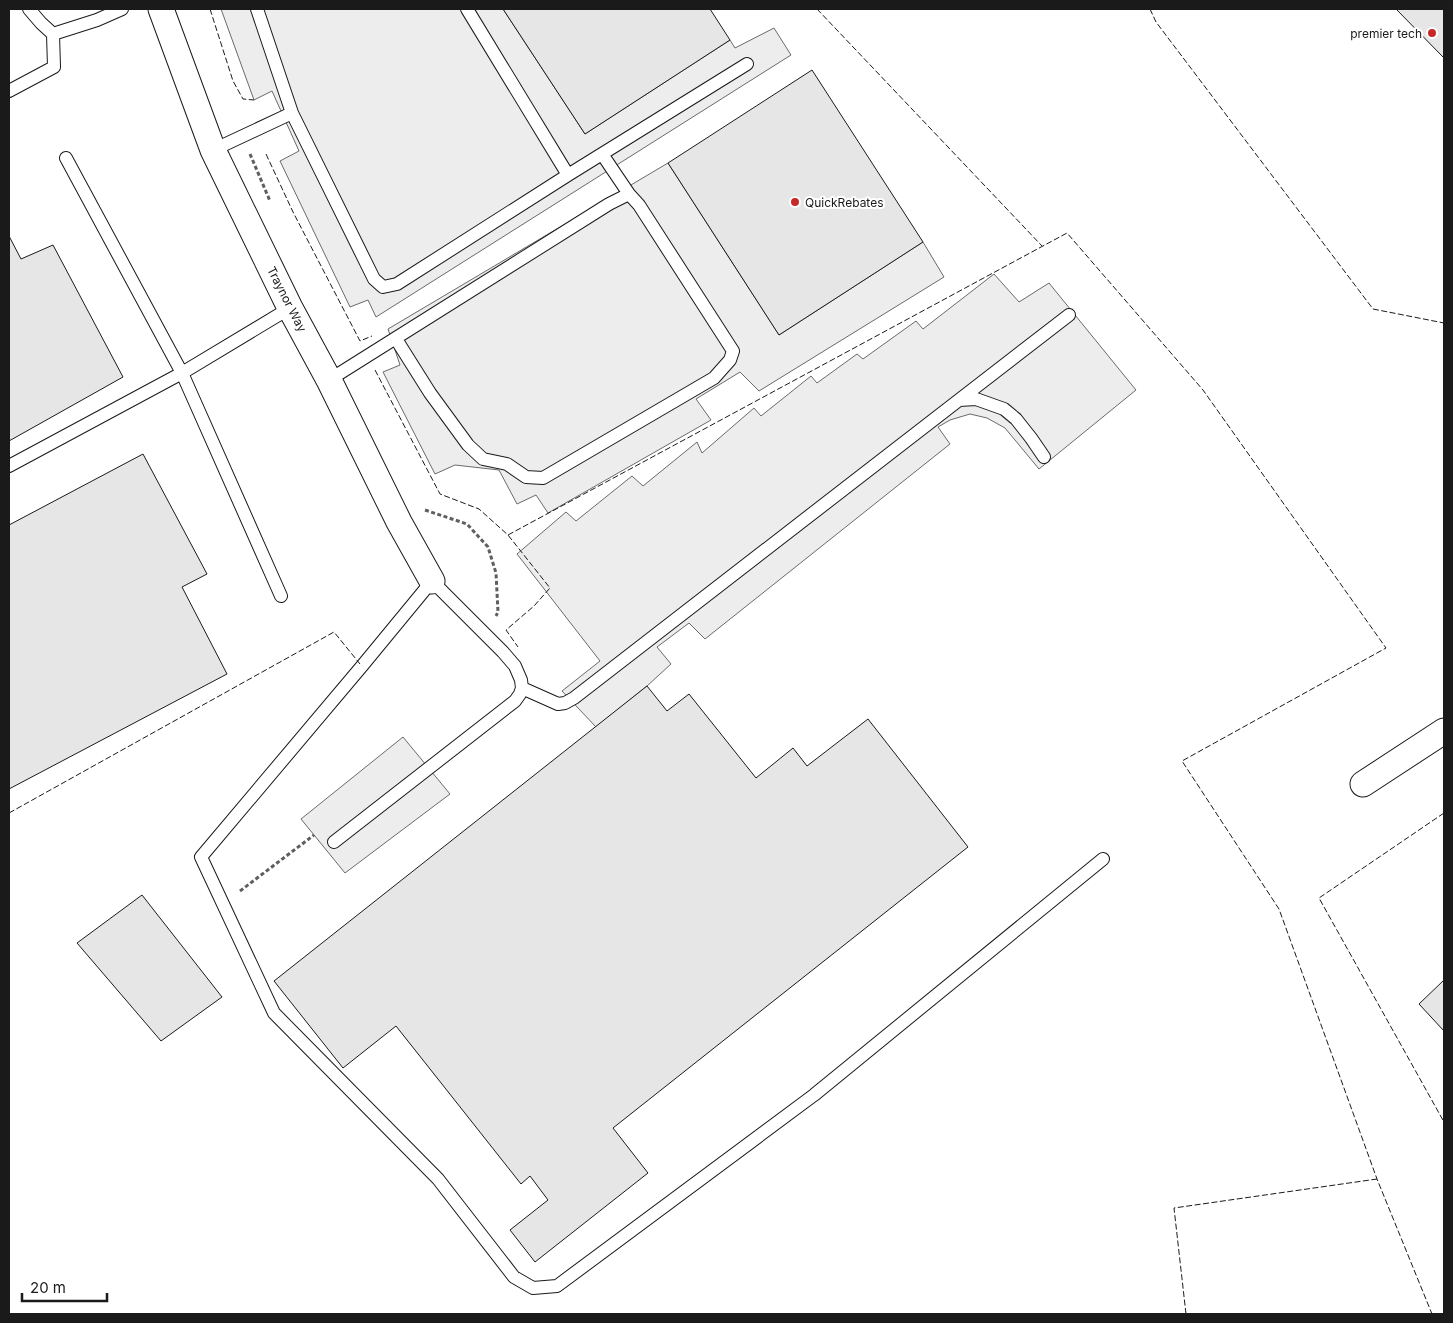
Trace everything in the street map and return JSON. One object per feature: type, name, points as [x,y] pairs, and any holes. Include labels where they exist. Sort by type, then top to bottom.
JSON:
[{"type":"street","name":"Traynor Way","points":[[161,9],[214,150],[290,308],[329,380],[398,522],[432,581]]},
{"type":"street","points":[[1363,784],[1444,731]]},
{"type":"lane","points":[[9,91],[54,67],[54,34],[29,9]]},
{"type":"lane","points":[[54,34],[97,20],[122,9]]},
{"type":"lane","points":[[257,9],[292,113],[374,279],[383,287],[397,284],[747,64]]},
{"type":"lane","points":[[467,9],[568,175]]},
{"type":"lane","points":[[214,150],[292,113]]},
{"type":"lane","points":[[396,339],[430,394],[468,445],[483,459],[507,464],[526,477],[543,478],[714,378],[730,360],[733,352],[639,205],[629,194],[602,154]]},
{"type":"lane","points":[[66,158],[182,373],[281,596]]},
{"type":"lane","points":[[329,380],[609,204],[629,194]]},
{"type":"lane","points":[[9,466],[182,373],[290,308]]},
{"type":"lane","points":[[522,688],[558,704],[566,703],[1069,315]]},
{"type":"lane","points":[[960,400],[976,399],[1004,410],[1016,419],[1044,457]]},
{"type":"lane","points":[[334,842],[515,701],[520,694],[522,688],[521,680],[515,666],[432,581],[201,857],[274,1013],[438,1179],[514,1277],[533,1288],[557,1286],[814,1095],[1103,859]]},
{"type":"path","points":[[243,136],[272,204]]},
{"type":"path","points":[[424,510],[467,524],[488,547],[496,573],[498,612],[488,637]]},
{"type":"path","points":[[223,904],[324,828],[352,828]]},
{"type":"shaded area","points":[[221,9],[503,9],[585,134],[730,40],[735,48],[774,28],[791,55],[376,317],[368,300],[350,307],[280,161],[299,151],[272,91],[254,100]]},
{"type":"shaded area","points":[[668,163],[779,335],[923,242],[944,277],[759,391],[740,372],[696,399],[711,420],[548,513],[536,495],[517,504],[499,470],[455,465],[435,474],[383,372],[400,365],[388,329]]},
{"type":"shaded area","points":[[994,274],[1019,302],[1049,283],[1136,390],[1039,469],[1005,428],[987,418],[970,414],[950,420],[938,427],[950,444],[705,639],[689,623],[657,647],[671,664],[596,727],[562,691],[600,661],[517,554],[566,512],[576,521],[632,476],[643,486],[697,442],[702,453],[754,408],[761,416],[811,376],[817,383],[857,354],[863,359],[916,321],[923,329]]},
{"type":"shaded area","points":[[403,737],[450,794],[345,873],[301,819]]},
{"type":"building","points":[[503,9],[710,9],[730,40],[585,134]]},
{"type":"building","name":"premier tech","points":[[1396,9],[1444,9],[1444,58]]},
{"type":"building","name":"QuickRebates","points":[[812,70],[923,242],[779,335],[668,163]]},
{"type":"building","points":[[9,236],[21,259],[53,245],[123,377],[9,441]]},
{"type":"building","points":[[143,454],[207,574],[182,587],[227,674],[9,789],[9,525]]},
{"type":"building","points":[[647,686],[667,711],[689,694],[756,778],[793,748],[807,766],[868,719],[968,847],[613,1128],[648,1173],[535,1262],[510,1230],[548,1200],[530,1176],[521,1184],[396,1026],[343,1068],[274,981]]},
{"type":"building","points":[[142,895],[222,997],[161,1041],[77,943]]},
{"type":"building","points":[[1444,980],[1444,1031],[1419,1004]]},
{"type":"fence","points":[[210,9],[233,81],[243,99],[254,100]]},
{"type":"fence","points":[[817,9],[1042,246]]},
{"type":"fence","points":[[1150,9],[1156,22],[1373,309],[1444,323]]},
{"type":"fence","points":[[266,154],[293,212],[360,341],[372,336]]},
{"type":"fence","points":[[508,535],[1067,233],[1203,390],[1386,648],[1182,761],[1279,909],[1377,1179],[1432,1314]]},
{"type":"fence","points":[[375,370],[440,494],[479,509],[508,535],[550,588],[534,606],[506,630],[518,647]]},
{"type":"fence","points":[[9,813],[334,632],[360,664]]},
{"type":"fence","points":[[1444,813],[1319,898],[1444,1122]]},
{"type":"fence","points":[[1186,1314],[1174,1208],[1377,1179]]},
{"type":"place","name":"premier tech","points":[[1432,33]]},
{"type":"place","name":"QuickRebates","points":[[795,202]]}]
